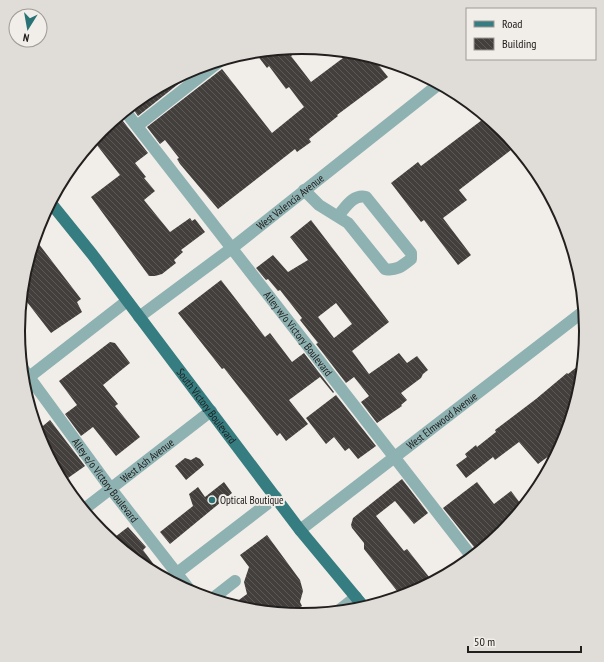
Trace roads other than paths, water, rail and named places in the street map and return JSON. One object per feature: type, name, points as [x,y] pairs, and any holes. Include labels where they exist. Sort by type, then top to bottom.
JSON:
[{"type":"main road","name":"South Victory Boulevard","points":[[54,207],[92,254],[300,530],[360,602]]},
{"type":"street","points":[[137,126],[207,71]]},
{"type":"street","name":"West Valencia Avenue","points":[[139,317],[232,248],[434,88]]},
{"type":"street","name":"Alley w/o Victory Boulevard","points":[[128,115],[469,553]]},
{"type":"street","points":[[304,190],[319,205],[348,223],[385,269],[392,270],[400,268],[411,259],[411,253],[366,197],[360,196],[354,198],[338,216]]},
{"type":"street","points":[[29,377],[127,301]]},
{"type":"street","name":"West Elmwood Avenue","points":[[300,530],[578,316]]},
{"type":"street","name":"Alley e/o Victory Boulevard","points":[[30,384],[183,581]]},
{"type":"street","name":"West Ash Avenue","points":[[88,507],[211,411]]},
{"type":"street","points":[[177,573],[276,497]]},
{"type":"street","points":[[218,595],[236,581]]},
{"type":"street","points":[[346,605],[356,597]]},
{"type":"place","name":"Optical Boutique","points":[[212,500]]}]
